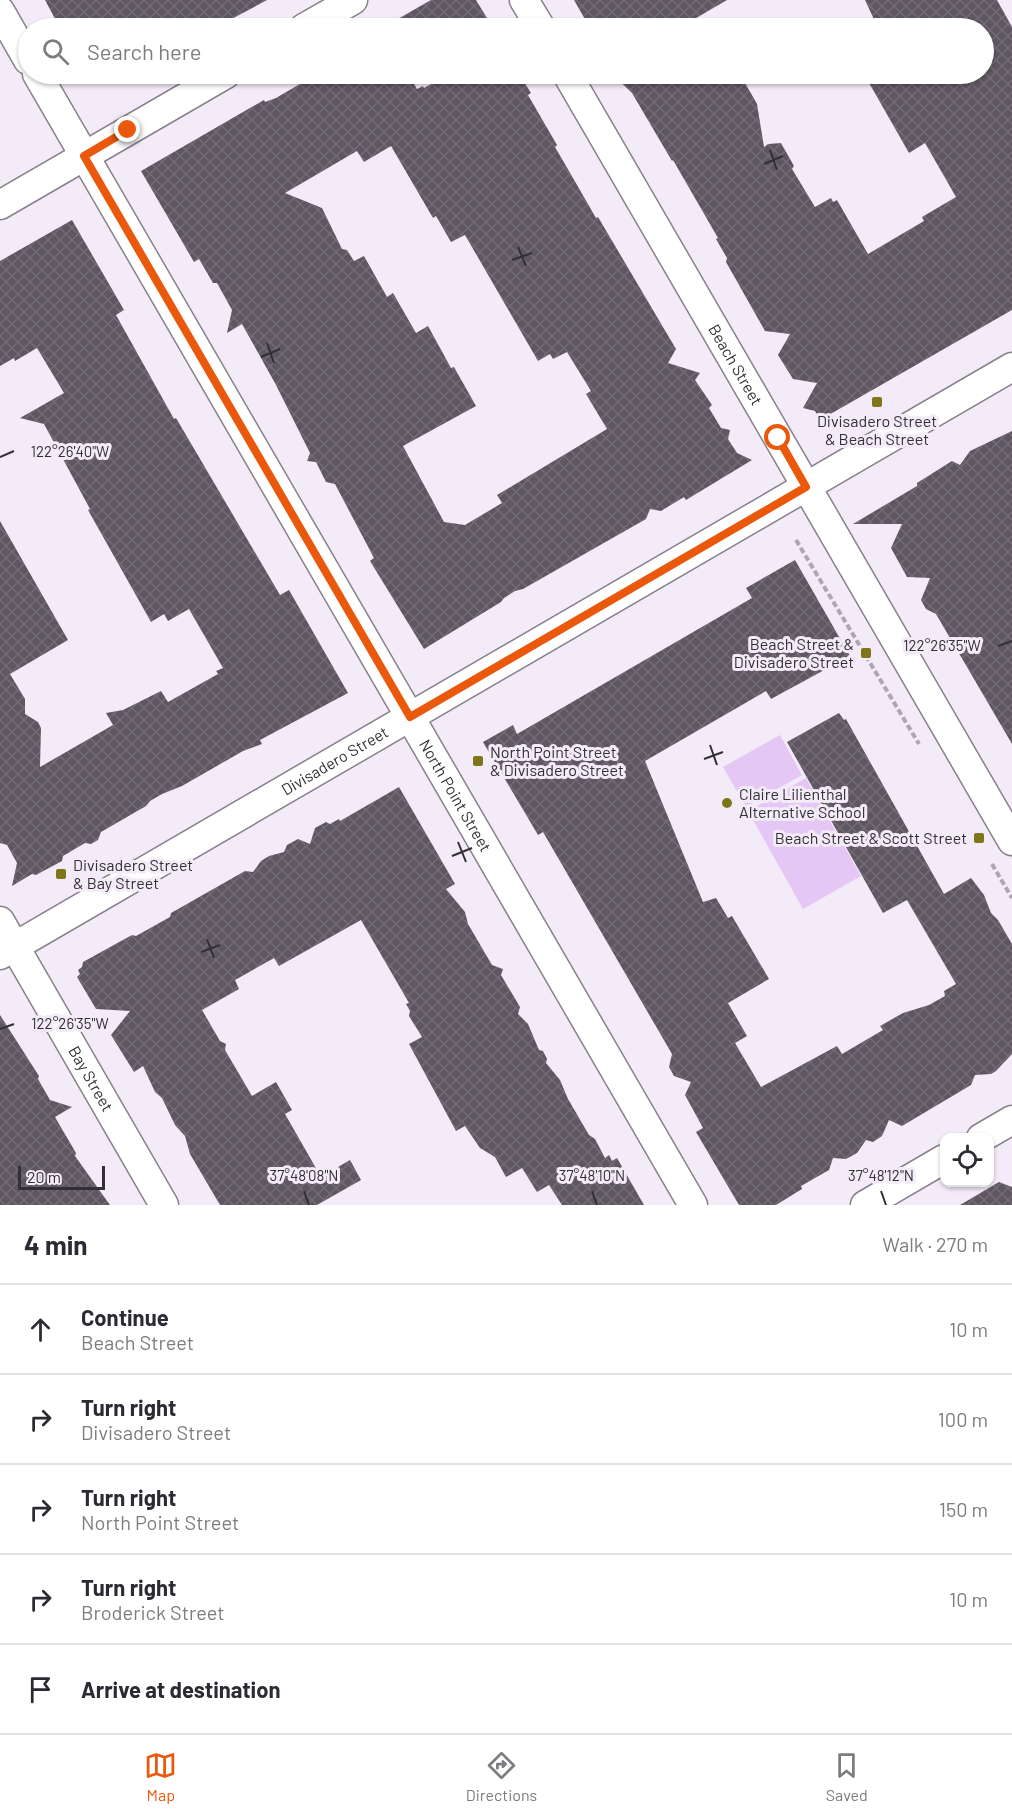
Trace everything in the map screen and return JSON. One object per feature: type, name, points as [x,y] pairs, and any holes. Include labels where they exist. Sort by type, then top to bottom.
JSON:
[{"type":"street","points":[[322,18],[353,0]]},
{"type":"street","points":[[524,0],[535,18]]},
{"type":"street","points":[[0,10],[18,42]]},
{"type":"street","name":"North Point Street","points":[[43,84],[693,1205]]},
{"type":"street","points":[[0,205],[209,84]]},
{"type":"street","name":"Beach Street","points":[[573,84],[1012,841]]},
{"type":"street","name":"Divisadero Street","points":[[7,951],[1012,367]]},
{"type":"street","name":"Bay Street","points":[[0,921],[7,951],[164,1205]]},
{"type":"street","points":[[988,1133],[1012,1120]]},
{"type":"street","points":[[865,1205],[940,1162]]},
{"type":"path","points":[[796,540],[919,744]]},
{"type":"path","points":[[987,857],[1012,898]]},
{"type":"shaded area","points":[[780,735],[802,775],[746,807],[723,767]]},
{"type":"shaded area","points":[[806,778],[861,876],[803,909],[748,811]]},
{"type":"building","points":[[45,0],[267,0],[233,18],[55,18]]},
{"type":"building","points":[[431,0],[476,0],[487,18],[400,18]]},
{"type":"building","points":[[574,0],[727,0],[696,18],[584,18]]},
{"type":"building","points":[[865,0],[997,0],[1012,27],[1012,310],[820,420],[815,411],[803,408],[817,383],[793,379],[778,355],[790,334],[765,331],[726,262],[727,258],[716,239],[718,238],[632,93],[623,84],[746,84],[757,104],[764,147],[768,144],[781,143],[794,166],[792,169],[815,207],[831,198],[833,202],[837,200],[868,254],[924,221],[922,217],[956,197],[925,143],[909,153],[870,84],[994,84],[994,18],[873,18]]},
{"type":"building","points":[[300,84],[414,84],[417,89],[431,84],[525,84],[531,93],[528,95],[557,145],[555,147],[676,349],[668,363],[700,373],[695,380],[712,405],[709,408],[721,428],[730,430],[728,439],[737,453],[752,460],[686,500],[684,497],[661,511],[650,509],[646,519],[523,589],[515,591],[424,649],[370,561],[374,558],[335,484],[326,482],[316,462],[307,461],[310,453],[242,324],[227,333],[232,310],[217,283],[213,283],[199,259],[194,262],[141,171],[264,100],[265,102]],"holes":[[[391,146],[433,218],[436,216],[451,242],[465,235],[538,361],[550,354],[553,359],[567,352],[591,391],[586,394],[607,429],[497,495],[502,503],[465,525],[444,522],[403,446],[476,406],[454,367],[451,368],[428,326],[416,333],[393,293],[387,297],[364,256],[354,261],[347,250],[342,249],[322,208],[285,193],[357,151],[364,162]]]},
{"type":"building","points":[[72,220],[124,310],[116,315],[174,419],[176,418],[280,595],[289,590],[348,693],[260,740],[262,744],[243,751],[182,786],[162,794],[101,832],[98,840],[91,844],[85,843],[63,856],[62,861],[12,886],[17,863],[7,845],[0,843],[0,521],[68,640],[10,674],[25,699],[25,714],[38,722],[41,728],[40,767],[113,725],[106,713],[123,710],[161,691],[168,702],[218,674],[216,671],[223,668],[189,609],[168,621],[164,614],[151,622],[88,510],[90,509],[44,424],[20,418],[64,393],[37,348],[15,361],[14,358],[0,366],[0,261]]},
{"type":"building","points":[[1012,431],[1012,744],[936,614],[926,609],[921,600],[930,578],[907,577],[891,548],[902,524],[853,524],[917,486],[917,483],[952,461],[960,465],[970,451]]},
{"type":"building","points":[[795,560],[850,656],[771,699],[766,691],[645,761],[703,902],[716,898],[728,918],[732,916],[769,979],[728,1003],[747,1036],[735,1043],[761,1087],[837,1046],[842,1054],[883,1030],[880,1026],[903,1013],[929,1005],[945,996],[944,991],[956,984],[907,900],[883,913],[787,742],[839,713],[844,720],[846,719],[944,894],[971,878],[984,895],[991,913],[998,920],[1012,944],[1012,1054],[996,1071],[991,1074],[975,1075],[971,1085],[902,1126],[889,1120],[882,1136],[873,1142],[866,1140],[857,1153],[846,1159],[833,1158],[829,1170],[801,1186],[802,1189],[776,1205],[739,1205],[696,1132],[703,1128],[685,1095],[691,1082],[674,1076],[669,1067],[672,1054],[543,832],[538,835],[483,742],[513,725],[517,734],[752,598],[746,588]]},
{"type":"building","points":[[399,787],[455,884],[446,889],[465,912],[468,924],[492,965],[503,969],[501,975],[520,1007],[518,1014],[528,1024],[539,1050],[543,1051],[547,1059],[546,1063],[560,1080],[589,1135],[595,1139],[605,1158],[609,1155],[612,1161],[617,1158],[644,1205],[562,1205],[549,1185],[537,1192],[522,1168],[506,1177],[495,1157],[480,1148],[465,1126],[456,1131],[409,1044],[422,1037],[409,1016],[410,1011],[406,1004],[409,1003],[361,920],[279,966],[274,958],[235,980],[239,989],[202,1010],[220,1041],[226,1044],[225,1050],[252,1096],[276,1082],[292,1110],[285,1114],[321,1177],[350,1160],[361,1180],[317,1205],[220,1205],[190,1154],[185,1136],[175,1125],[162,1098],[155,1092],[143,1066],[134,1072],[111,1035],[130,1011],[96,1009],[77,977],[83,962],[170,917],[171,913],[245,871],[253,872],[261,861],[284,852],[287,845],[298,839],[310,844],[315,828],[326,822],[330,824],[339,819],[340,821]]},
{"type":"building","points":[[0,1015],[39,1076],[38,1079],[50,1100],[72,1107],[55,1117],[76,1153],[75,1156],[110,1205],[0,1205]]},
{"type":"building","points":[[999,1182],[1012,1187],[1012,1205],[960,1205],[994,1187]]},
{"type":"place","name":"Divisadero Street & Beach Street","points":[[877,402]]},
{"type":"place","name":"Beach Street & Divisadero Street","points":[[866,653]]},
{"type":"place","name":"North Point Street & Divisadero Street","points":[[478,761]]},
{"type":"place","name":"Claire Lilienthal Alternative School","points":[[727,803]]},
{"type":"place","name":"Beach Street & Scott Street","points":[[979,838]]},
{"type":"place","name":"Divisadero Street & Bay Street","points":[[61,874]]},
{"type":"route","points":[[128,130],[84,156],[410,717],[806,487],[778,438]]}]
